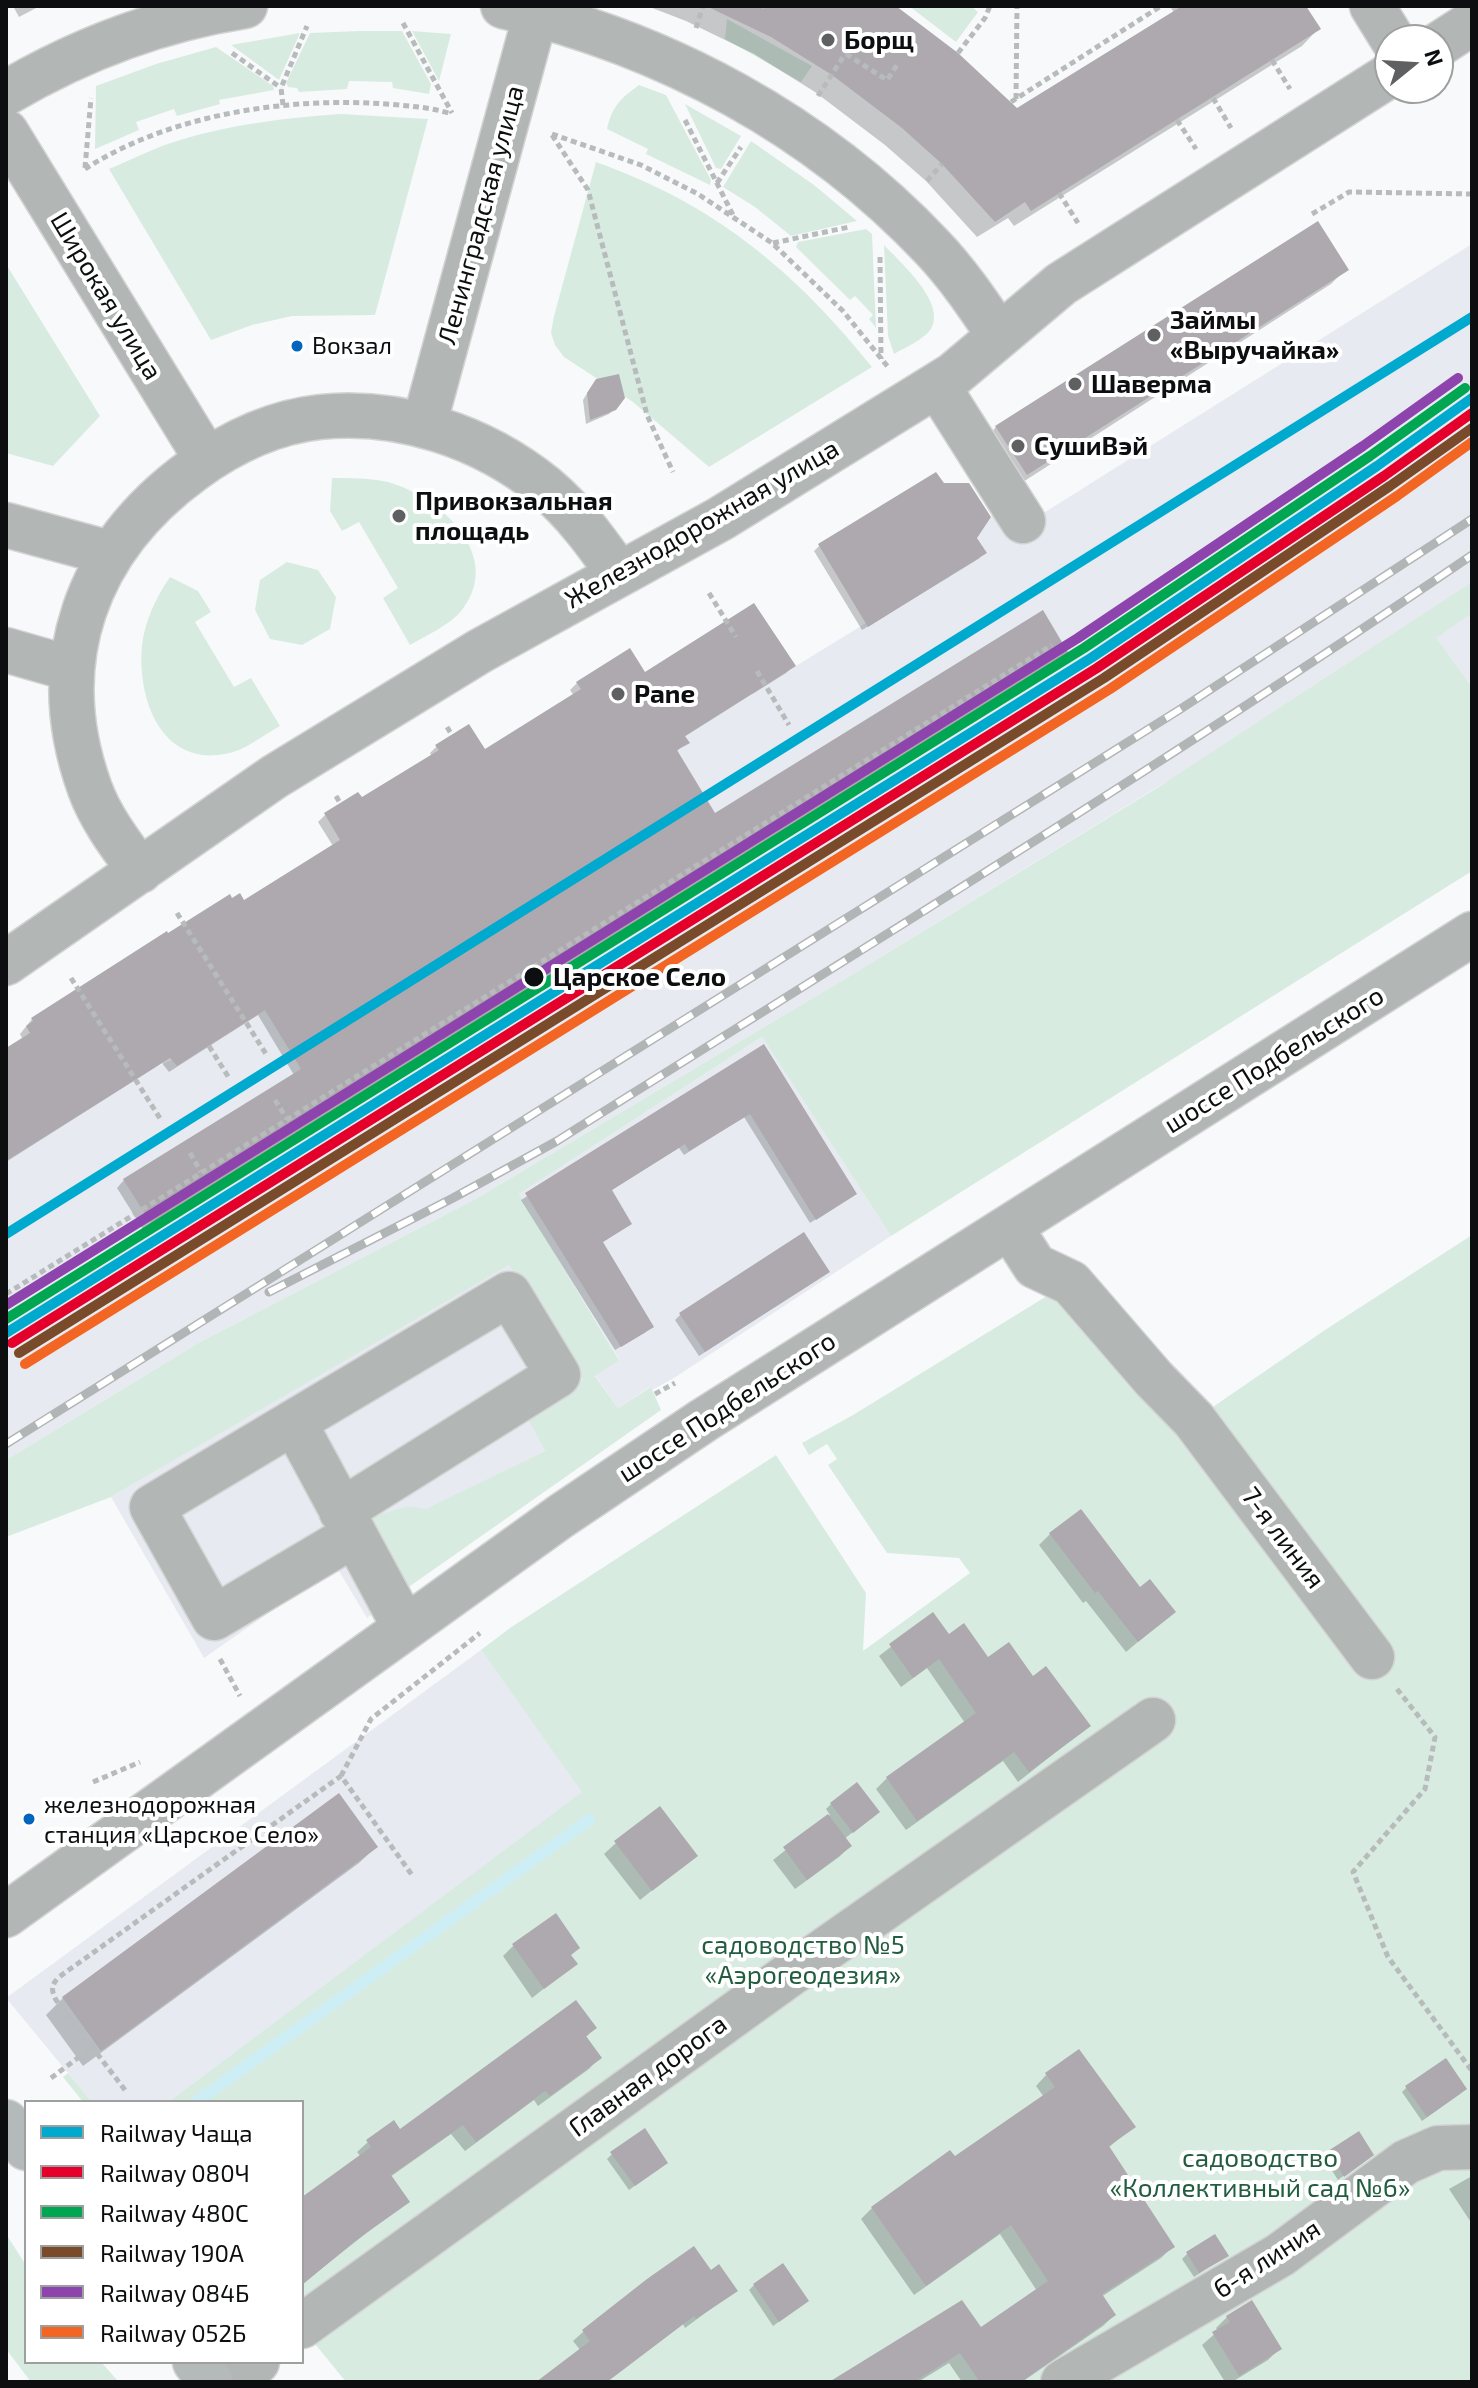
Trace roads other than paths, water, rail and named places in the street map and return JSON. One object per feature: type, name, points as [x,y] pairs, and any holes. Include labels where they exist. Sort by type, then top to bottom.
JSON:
[{"type":"main road","points":[[6,2122],[24,2145]]},
{"type":"main road","points":[[197,2364],[211,2382]]},
{"type":"street","points":[[6,93],[149,17],[245,6]]},
{"type":"street","points":[[1372,6],[1383,24]]},
{"type":"street","points":[[525,9],[677,63],[725,87],[779,120],[836,160],[892,207],[934,248],[998,334]]},
{"type":"street","name":"Ленинградская улица","points":[[424,425],[525,9]]},
{"type":"street","points":[[1454,35],[1472,23]]},
{"type":"street","name":"Железнодорожная улица","points":[[6,963],[274,777],[480,651],[720,519],[953,375],[1061,284],[1374,85]]},
{"type":"street","name":"Широкая улица","points":[[6,132],[207,460]]},
{"type":"street","points":[[937,385],[1023,521]]},
{"type":"street","points":[[140,871],[112,833],[91,791],[76,746],[72,669],[78,629],[91,590],[109,553],[159,497],[207,460],[241,440],[278,426],[316,417],[389,417],[424,425],[467,440],[508,461],[545,488],[586,528],[619,574]]},
{"type":"street","points":[[6,525],[109,553]]},
{"type":"street","points":[[6,650],[72,669]]},
{"type":"street","name":"шоссе Подбельского","points":[[6,1915],[561,1516],[704,1420],[1472,934]]},
{"type":"street","name":"7-я линия","points":[[1010,1227],[1035,1266],[1071,1283],[1194,1420],[1372,1657]]},
{"type":"street","points":[[509,1294],[558,1375],[214,1618],[152,1507],[294,1422],[509,1294]]},
{"type":"street","points":[[294,1422],[405,1628]]},
{"type":"street","name":"Главная дорога","points":[[304,2325],[789,1975],[1153,1720]]},
{"type":"street","name":"6-я линия","points":[[1063,2382],[1280,2255],[1406,2162],[1438,2148],[1472,2147]]},
{"type":"street","points":[[232,2382],[254,2364]]},
{"type":"waterway","points":[[199,2100],[589,1820]]},
{"type":"railway","points":[[6,1444],[1179,710],[1472,519]]},
{"type":"railway","points":[[269,1292],[557,1141],[1132,779],[1472,555]]},
{"type":"rail line","name":"Чаща","points":[[6,1234],[1472,317]]},
{"type":"rail line","name":"084Б","points":[[6,1305],[1078,638],[1363,446],[1458,378]]},
{"type":"rail line","name":"480С","points":[[6,1319],[1084,648],[1370,456],[1465,388]]},
{"type":"rail line","name":"Чаща","points":[[6,1333],[1091,658],[1377,466],[1472,398]]},
{"type":"rail line","name":"080Ч","points":[[12,1343],[1097,668],[1384,476],[1472,413]]},
{"type":"rail line","name":"190А","points":[[19,1353],[1104,678],[1472,428]]},
{"type":"rail line","name":"052Б","points":[[25,1364],[1110,689],[1472,442]]},
{"type":"place","name":"Борщ","points":[[828,40]]},
{"type":"place","name":"Займы «Выручайка»","points":[[1154,335]]},
{"type":"place","name":"Вокзал","points":[[297,346]]},
{"type":"place","name":"Шаверма","points":[[1075,384]]},
{"type":"place","name":"СушиВэй","points":[[1018,446]]},
{"type":"place","name":"Привокзальная площадь","points":[[399,516]]},
{"type":"place","name":"Pane","points":[[618,694]]},
{"type":"place","name":"Царское Село","points":[[534,977]]},
{"type":"place","name":"железнодорожная станция «Царское Село»","points":[[29,1819]]},
{"type":"park label","name":"садоводство №5 «Аэрогеодезия»","points":[[803,1960]]},
{"type":"park label","name":"садоводство «Коллективный сад №6»","points":[[1260,2173]]}]
